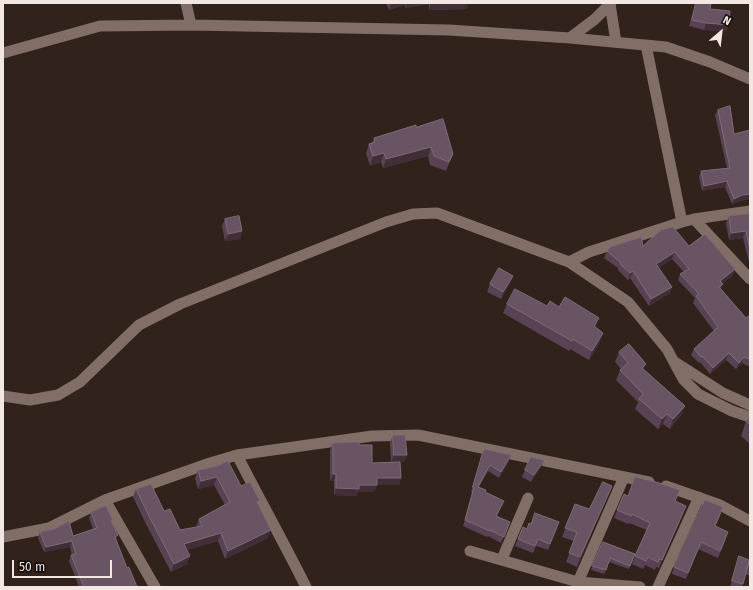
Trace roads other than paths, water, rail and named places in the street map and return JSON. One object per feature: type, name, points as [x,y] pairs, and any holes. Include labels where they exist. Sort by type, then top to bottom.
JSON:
[{"type":"street","points":[[186,3],[191,25]]},
{"type":"street","points":[[570,38],[595,19],[611,4]]},
{"type":"street","points":[[611,4],[616,42]]},
{"type":"street","points":[[3,53],[100,26],[191,25],[449,30],[570,38],[666,47],[710,62],[750,79]]},
{"type":"street","points":[[646,46],[682,222]]},
{"type":"street","points":[[569,262],[589,252],[682,222],[750,211]]},
{"type":"street","points":[[3,396],[30,400],[58,395],[80,382],[139,325],[180,304],[386,222],[413,214],[437,213],[569,262],[628,302],[667,349],[683,379],[698,394],[732,411],[750,417]]},
{"type":"street","points":[[694,219],[750,280]]},
{"type":"street","points":[[674,362],[723,393],[750,405]]},
{"type":"street","points":[[3,537],[49,528],[105,500],[237,455],[372,436],[418,436],[655,483],[720,505],[750,521]]},
{"type":"street","points":[[237,455],[306,587]]},
{"type":"street","points":[[578,582],[624,477]]},
{"type":"street","points":[[658,587],[699,497]]},
{"type":"street","points":[[502,559],[528,498]]},
{"type":"street","points":[[105,500],[151,586]]},
{"type":"street","points":[[470,551],[578,582],[640,587]]}]
